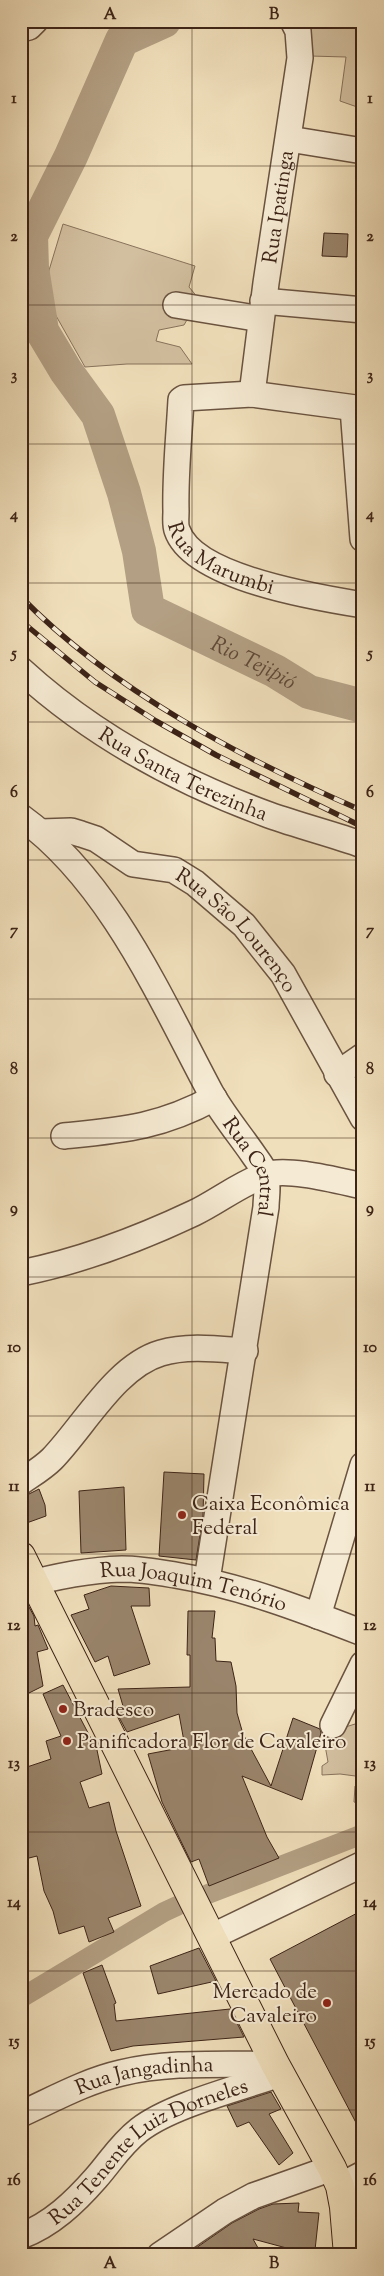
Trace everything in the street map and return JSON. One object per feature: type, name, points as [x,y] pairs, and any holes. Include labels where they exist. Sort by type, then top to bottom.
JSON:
[{"type":"main road","points":[[21,1556],[28,1584],[211,1937],[277,2069],[345,2176],[344,2208],[348,2255]]},
{"type":"street","points":[[21,29],[29,27],[35,21]]},
{"type":"street","name":"Rua Ipatinga","points":[[252,394],[262,310],[300,58],[298,31],[293,21]]},
{"type":"street","points":[[288,139],[363,151]]},
{"type":"street","points":[[176,305],[262,310],[363,310]]},
{"type":"street","points":[[252,394],[358,408],[363,539]]},
{"type":"street","name":"Rua Marumbi","points":[[252,394],[188,396],[181,400],[176,530],[185,543],[204,561],[253,581],[288,592],[363,605]]},
{"type":"street","name":"Rua Santa Terezinha","points":[[21,670],[90,726],[141,756],[208,790],[270,815],[363,845]]},
{"type":"street","name":"Rua Central","points":[[21,817],[41,832],[94,892],[122,930],[148,973],[214,1098],[266,1174],[266,1207],[208,1580]]},
{"type":"street","name":"Rua São Lourenço","points":[[41,832],[81,834],[96,839],[133,864],[174,870],[195,883],[244,924],[283,974],[363,1118]]},
{"type":"street","points":[[337,1074],[363,1056]]},
{"type":"street","points":[[64,1136],[153,1124],[177,1116],[214,1098]]},
{"type":"street","points":[[21,1273],[52,1267],[109,1248],[195,1213],[266,1174],[310,1175],[363,1186]]},
{"type":"street","points":[[21,1482],[51,1460],[127,1372],[144,1360],[162,1352],[183,1350],[245,1351]]},
{"type":"street","points":[[318,1616],[363,1465]]},
{"type":"street","name":"Rua Joaquim Tenório","points":[[28,1584],[96,1571],[122,1569],[149,1571],[208,1580],[266,1596],[363,1633]]},
{"type":"street","points":[[333,1725],[363,1664]]},
{"type":"street","points":[[211,1937],[363,1864]]},
{"type":"street","name":"Rua Jangadinha","points":[[21,2114],[86,2084],[128,2071],[151,2067],[277,2069]]},
{"type":"street","name":"Rua Tenente Luiz Dorneles","points":[[21,2236],[32,2232],[63,2212],[96,2178],[119,2147],[140,2129],[180,2108],[277,2069]]},
{"type":"street","points":[[160,2255],[225,2210],[253,2196],[345,2176]]},
{"type":"shaded area","points":[[300,21],[363,21],[363,109],[340,101],[346,57],[310,56]]},
{"type":"shaded area","points":[[63,224],[195,266],[189,287],[199,299],[184,325],[159,330],[156,341],[180,347],[192,364],[127,364],[85,367],[55,314],[47,277]]},
{"type":"shaded area","points":[[355,1724],[363,1745],[363,1777],[340,1774],[322,1775],[322,1766],[328,1762],[323,1734]]},
{"type":"shaded area","points":[[363,1780],[363,1805],[354,1802],[355,1786]]},
{"type":"building","points":[[324,233],[348,234],[347,257],[322,256]]},
{"type":"building","name":"Caixa Econômica Federal","points":[[164,1472],[204,1474],[203,1516],[196,1560],[159,1556]]},
{"type":"building","points":[[124,1487],[126,1550],[81,1553],[79,1491]]},
{"type":"building","points":[[39,1489],[45,1505],[46,1516],[21,1525],[21,1498]]},
{"type":"building","points":[[111,1586],[149,1588],[150,1606],[131,1606],[150,1664],[114,1676],[108,1656],[95,1662],[71,1615],[89,1609],[84,1595]]},
{"type":"building","points":[[21,1600],[25,1600],[34,1616],[35,1626],[38,1625],[48,1649],[37,1652],[43,1686],[21,1697]]},
{"type":"building","points":[[188,1611],[215,1611],[212,1638],[215,1638],[216,1661],[231,1662],[236,1686],[237,1713],[243,1734],[271,1786],[293,1718],[320,1729],[321,1733],[302,1800],[242,1776],[267,1837],[279,1858],[209,1886],[199,1859],[191,1862],[162,1802],[148,1754],[185,1747],[179,1714],[127,1732],[114,1708],[123,1706],[118,1689],[190,1687],[190,1655],[187,1655]]},
{"type":"building","points":[[63,1685],[97,1750],[102,1774],[80,1782],[89,1808],[109,1802],[116,1831],[141,1906],[108,1918],[114,1932],[89,1942],[84,1926],[59,1934],[53,1911],[44,1891],[37,1856],[21,1860],[21,1769],[51,1759],[46,1741],[61,1736],[43,1694]]},
{"type":"building","name":"Mercado de Cavaleiro","points":[[363,1910],[363,2136],[270,1959]]},
{"type":"building","points":[[199,1948],[216,1981],[158,1994],[150,1966]]},
{"type":"building","points":[[102,1965],[116,2003],[114,2004],[116,2021],[230,2009],[244,2037],[133,2046],[111,2051],[83,1973]]},
{"type":"building","points":[[271,2092],[281,2109],[269,2114],[293,2153],[279,2165],[249,2122],[237,2127],[227,2106]]},
{"type":"building","points":[[299,2203],[298,2212],[319,2213],[315,2250],[294,2248],[294,2250],[253,2239],[262,2255],[199,2255],[196,2248],[232,2223],[273,2204]]},
{"type":"waterway","name":"Rio Tejipió","points":[[164,21],[122,40],[71,156],[31,236],[32,268],[42,331],[66,371],[98,415],[124,493],[139,551],[148,610],[275,671],[309,692],[363,706]]},
{"type":"waterway","points":[[208,1894],[363,1834]]},
{"type":"waterway","points":[[21,1998],[177,1906]]},
{"type":"railway","points":[[21,597],[57,631],[96,663],[182,720],[272,769],[363,811]]},
{"type":"railway","points":[[21,621],[95,682],[156,721],[216,755],[363,827]]},
{"type":"place","name":"Caixa Econômica Federal","points":[[182,1515]]},
{"type":"place","name":"Bradesco","points":[[63,1709]]},
{"type":"place","name":"Panificadora Flor de Cavaleiro","points":[[67,1741]]},
{"type":"place","name":"Mercado de Cavaleiro","points":[[327,2003]]}]
